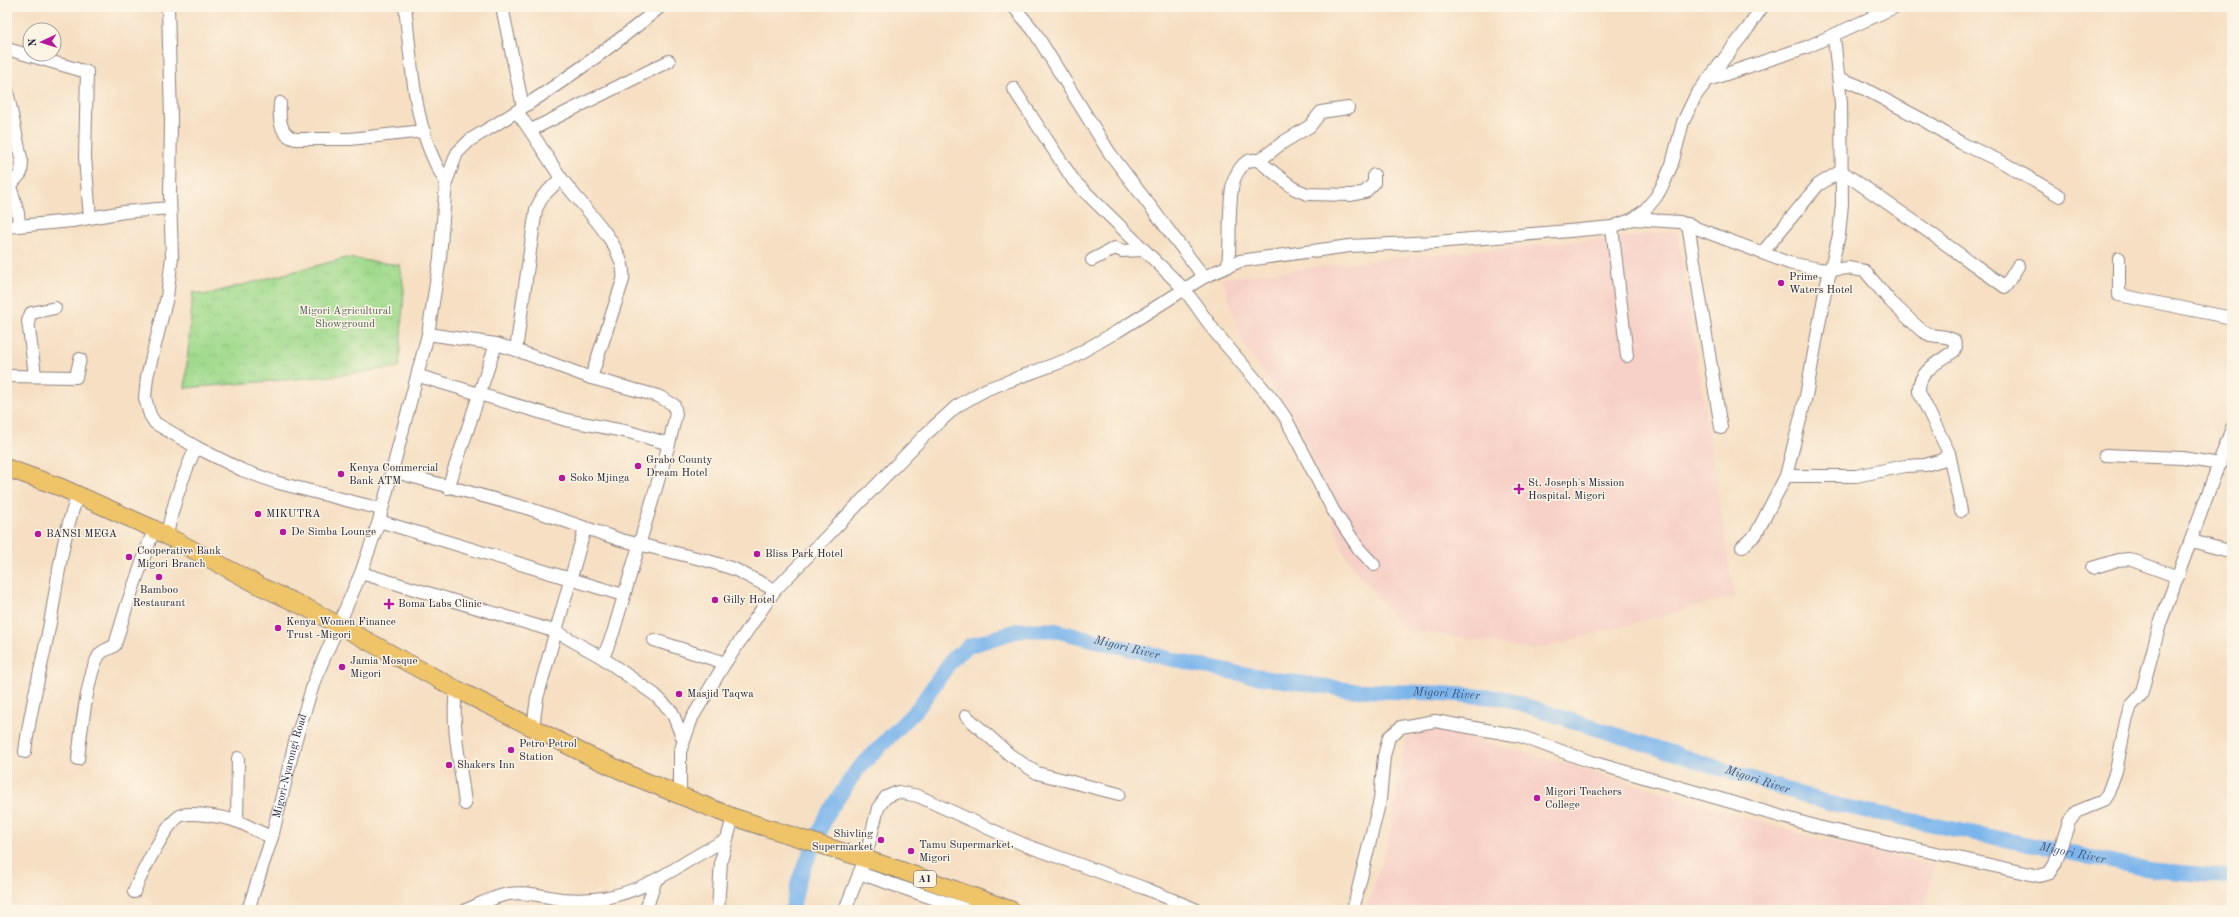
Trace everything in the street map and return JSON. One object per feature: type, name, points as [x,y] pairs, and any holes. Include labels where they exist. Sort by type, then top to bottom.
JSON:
[{"type":"highway","name":"A1","points":[[7,468],[78,495],[160,533],[339,625],[456,689],[628,774],[733,817],[780,831],[837,851],[862,866],[1011,910]]},
{"type":"street","points":[[168,7],[171,272],[154,355],[147,376],[145,398],[155,423],[196,447],[242,470],[623,595]]},
{"type":"street","points":[[405,7],[415,89],[424,131],[431,155],[446,182]]},
{"type":"street","points":[[502,7],[520,109],[531,130],[561,178],[616,251],[624,273],[591,378]]},
{"type":"street","name":"Migori-Nyarongi Road","points":[[248,910],[272,837],[296,742],[309,698],[318,672],[361,573],[380,515],[419,376],[428,334],[440,258],[446,182],[454,160],[463,145],[520,109],[579,68],[660,7]]},
{"type":"street","points":[[1014,7],[1034,31],[1109,152],[1204,277]]},
{"type":"street","points":[[1633,219],[1656,197],[1664,183],[1672,164],[1688,108],[1762,7]]},
{"type":"street","points":[[1708,80],[1781,57],[1834,37],[1895,7]]},
{"type":"street","points":[[1742,547],[1756,534],[1786,476],[1806,396],[1825,292],[1841,219],[1839,78],[1834,37]]},
{"type":"street","points":[[7,49],[87,72],[85,156],[90,218]]},
{"type":"street","points":[[531,130],[669,60]]},
{"type":"street","points":[[1839,78],[1859,86],[1925,121],[1961,143],[2007,165],[2060,196]]},
{"type":"street","points":[[1013,88],[1074,181],[1185,290],[1215,332],[1261,385],[1285,417],[1332,510],[1359,549],[1374,565]]},
{"type":"street","points":[[7,91],[22,163],[22,173],[10,186],[18,213],[13,226],[54,223],[124,212],[170,208]]},
{"type":"street","points":[[280,103],[283,131],[289,138],[336,140],[424,131]]},
{"type":"street","points":[[1259,161],[1282,143],[1310,126],[1321,112],[1348,108]]},
{"type":"street","points":[[1228,265],[1232,187],[1242,167],[1251,160],[1259,161],[1296,189],[1314,195],[1365,192],[1374,183],[1374,175]]},
{"type":"street","points":[[1762,254],[1818,185],[1841,171]]},
{"type":"street","points":[[1841,171],[2005,287],[2018,266]]},
{"type":"street","points":[[516,350],[536,209],[543,196],[561,178]]},
{"type":"street","points":[[680,796],[680,752],[683,739],[692,718],[725,663],[775,590],[926,433],[957,406],[987,389],[1069,359],[1185,290],[1204,277],[1228,265],[1256,258],[1349,246],[1533,235],[1612,227],[1633,219],[1672,220],[1688,224],[1762,254],[1789,263],[1831,270],[1848,268],[1865,271],[1891,302],[1922,331],[1930,335],[1946,337],[1954,340],[1956,347],[1954,351],[1925,373],[1921,378],[1919,387],[1949,453],[1961,511]]},
{"type":"street","points":[[1688,224],[1721,428]]},
{"type":"street","points":[[1612,227],[1627,356]]},
{"type":"street","points":[[1115,248],[1117,237],[1122,229]]},
{"type":"street","points":[[1115,248],[1122,251],[1143,250]]},
{"type":"street","points":[[1092,260],[1115,248]]},
{"type":"street","points":[[2119,258],[2119,295],[2232,318]]},
{"type":"street","points":[[35,375],[28,321],[31,313],[34,311],[55,308]]},
{"type":"street","points":[[428,334],[496,344],[591,378],[635,389],[672,402],[674,405],[676,414],[669,444],[623,595],[613,633],[602,658]]},
{"type":"street","points":[[448,488],[496,344]]},
{"type":"street","points":[[7,376],[35,375],[76,377],[80,359]]},
{"type":"street","points":[[419,376],[566,420],[629,432],[669,444]]},
{"type":"street","points":[[1353,910],[1380,800],[1384,756],[1388,737],[1401,727],[1435,721],[1520,736],[1591,762],[1851,835],[1898,844],[1978,864],[2039,876],[2049,873],[2055,864],[2069,822],[2076,812],[2103,801],[2108,793],[2116,771],[2126,721],[2132,706],[2141,696],[2160,624],[2192,541],[2232,428]]},
{"type":"street","points":[[78,759],[85,706],[94,668],[101,653],[115,645],[127,605],[175,502],[185,472],[196,447]]},
{"type":"street","points":[[1786,476],[1856,476],[1905,466],[1925,465],[1942,460],[1949,453]]},
{"type":"street","points":[[2105,455],[2182,458],[2220,464]]},
{"type":"street","points":[[392,471],[448,488],[530,509],[585,528],[639,544],[734,569],[775,590]]},
{"type":"street","points":[[25,752],[29,716],[50,624],[57,571],[70,519],[78,495]]},
{"type":"street","points":[[533,728],[537,698],[557,632],[585,528]]},
{"type":"street","points":[[2192,541],[2232,552]]},
{"type":"street","points":[[2092,568],[2129,559],[2178,577]]},
{"type":"street","points":[[361,573],[557,632],[602,658],[665,703],[678,722],[683,739]]},
{"type":"street","points":[[654,640],[725,663]]},
{"type":"street","points":[[456,689],[455,701],[457,746],[465,804]]},
{"type":"street","points":[[966,716],[1010,755],[1037,774],[1119,794]]},
{"type":"street","points":[[237,821],[238,758]]},
{"type":"street","points":[[845,910],[862,866],[870,833],[881,802],[892,793],[907,792],[1025,845],[1144,888],[1197,910]]},
{"type":"street","points":[[134,892],[147,864],[172,822],[177,818],[191,815],[237,821],[257,832],[272,837]]},
{"type":"street","points":[[718,910],[719,875],[726,840],[733,817]]},
{"type":"street","points":[[466,910],[508,894],[531,894],[560,899],[588,899],[615,896],[655,882],[708,849],[726,840]]},
{"type":"street","points":[[862,866],[968,910]]},
{"type":"street","points":[[646,910],[655,882]]},
{"type":"shaded area","name":"St. Joseph's Mission Hospital, Migori","points":[[1677,232],[1734,596],[1534,650],[1402,628],[1345,556],[1298,422],[1243,344],[1222,278],[1388,259]]},
{"type":"shaded area","name":"Migori Teachers College","points":[[1433,729],[1546,758],[1812,837],[1933,865],[1925,910],[1366,910],[1387,845],[1406,738]]},
{"type":"green space","name":"Migori Agricultural Showground","points":[[346,258],[400,265],[404,290],[399,367],[333,376],[185,388],[193,292],[204,295]]},
{"type":"waterway","name":"Migori River","points":[[792,910],[799,879],[828,813],[856,771],[918,708],[953,658],[969,646],[1020,630],[1053,630],[1187,663],[1251,676],[1350,690],[1436,693],[1502,698],[1828,803],[2152,870],[2232,877]]},
{"type":"place","name":"Prime Waters Hotel","points":[[1781,283]]},
{"type":"place","name":"Grabo County Dream Hotel","points":[[638,466]]},
{"type":"place","name":"Kenya Commercial Bank ATM","points":[[341,474]]},
{"type":"place","name":"Soko Mjinga","points":[[562,478]]},
{"type":"place","name":"St. Joseph's Mission Hospital, Migori","points":[[1519,489]]},
{"type":"place","name":"MIKUTRA","points":[[258,514]]},
{"type":"place","name":"De Simba Lounge","points":[[283,532]]},
{"type":"place","name":"BANSI MEGA","points":[[38,534]]},
{"type":"place","name":"Bliss Park Hotel","points":[[757,554]]},
{"type":"place","name":"Cooperative Bank Migori Branch","points":[[129,557]]},
{"type":"place","name":"Bamboo Restaurant","points":[[159,577]]},
{"type":"place","name":"Gilly Hotel","points":[[715,600]]},
{"type":"place","name":"Boma Labs Clinic","points":[[389,604]]},
{"type":"place","name":"Kenya Women Finance Trust -Migori","points":[[278,628]]},
{"type":"place","name":"Jamia Mosque Migori","points":[[342,667]]},
{"type":"place","name":"Masjid Taqwa","points":[[679,694]]},
{"type":"place","name":"Petro Petrol Station","points":[[511,750]]},
{"type":"place","name":"Shakers Inn","points":[[449,765]]},
{"type":"place","name":"Migori Teachers College","points":[[1537,798]]},
{"type":"place","name":"Shivling Supermarket","points":[[881,840]]},
{"type":"place","name":"Tamu Supermarket, Migori","points":[[911,851]]}]
